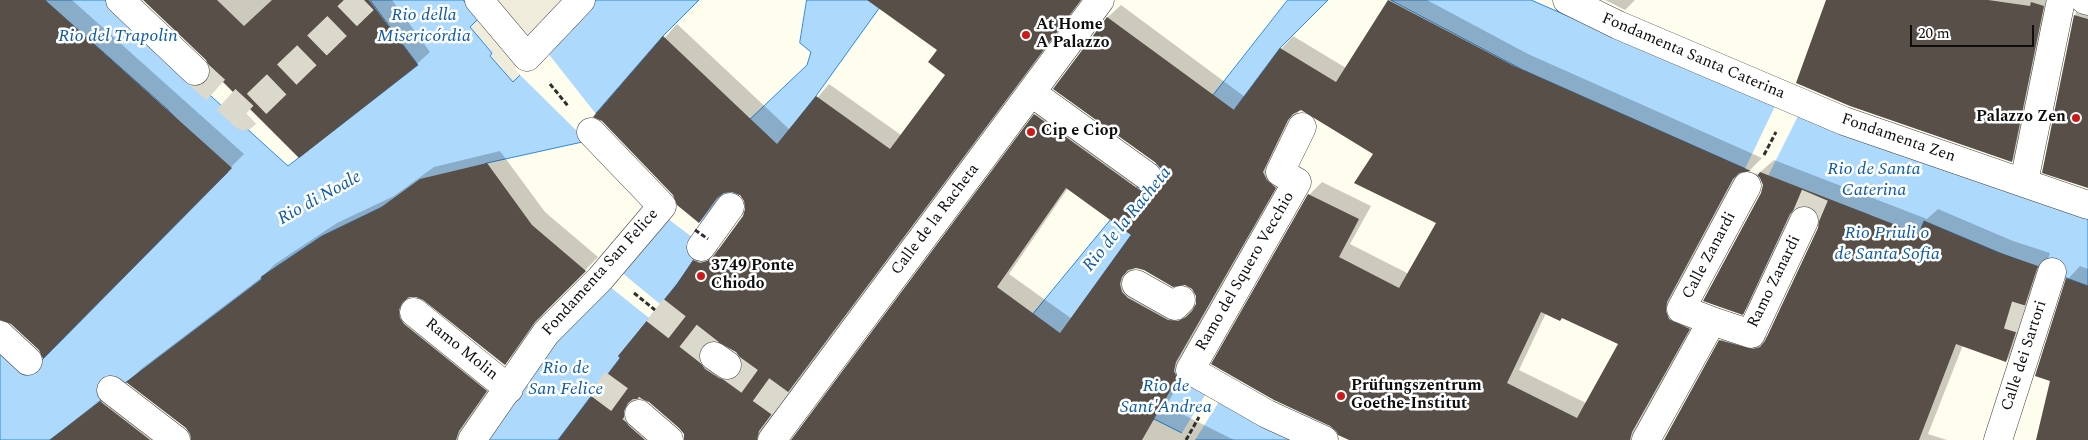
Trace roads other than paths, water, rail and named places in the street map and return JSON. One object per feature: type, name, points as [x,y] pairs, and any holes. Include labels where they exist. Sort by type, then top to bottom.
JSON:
[{"type":"street","points":[[120,0],[195,72]]},
{"type":"street","points":[[479,0],[526,57],[581,0]]},
{"type":"street","name":"Calle de la Racheta","points":[[772,440],[1100,0]]},
{"type":"street","name":"Fondamenta Santa Caterina","points":[[1567,0],[1618,25],[1793,100]]},
{"type":"street","points":[[2022,182],[2026,172],[2061,0]]},
{"type":"street","points":[[1032,93],[1147,176]]},
{"type":"street","name":"Fondamenta Zen","points":[[1793,100],[1844,120],[2088,205]]},
{"type":"street","name":"Ramo del Squero Vecchio","points":[[1302,128],[1280,172],[1297,182],[1227,299],[1190,370],[1268,414],[1324,440]]},
{"type":"street","name":"Fondamenta San Felice","points":[[472,440],[546,333],[600,279],[662,206],[591,132]]},
{"type":"street","name":"Calle Zanardi","points":[[1646,440],[1712,321],[1681,308],[1747,186]]},
{"type":"street","points":[[703,239],[730,207]]},
{"type":"street","name":"Ramo Zanardi","points":[[1712,321],[1752,334],[1804,221]]},
{"type":"street","name":"Calle dei Sartori","points":[[1998,440],[2033,323],[2052,272]]},
{"type":"street","points":[[1136,284],[1175,306],[1181,300]]},
{"type":"street","name":"Ramo Molin","points":[[414,312],[508,389]]},
{"type":"street","points":[[0,335],[28,361]]},
{"type":"street","points":[[111,390],[176,440]]},
{"type":"street","points":[[639,414],[669,440]]},
{"type":"water","points":[[45,0],[110,0],[190,77],[288,166],[418,65],[370,0],[463,0],[479,18],[470,27],[492,53],[490,56],[513,82],[595,0],[699,0],[663,36],[590,120],[587,141],[487,163],[380,208],[322,236],[261,277],[262,279],[50,440],[0,440],[0,344],[41,361],[228,172],[166,108]]},
{"type":"water","name":"Rio de San Felice","points":[[807,0],[885,0],[816,96],[743,189],[677,284],[619,356],[620,358],[558,440],[484,440],[542,360],[673,201],[725,143],[807,65],[811,52],[800,43]]},
{"type":"water","points":[[1288,0],[1328,0],[1280,48],[1228,118],[1144,217],[1071,319],[1179,376],[1216,401],[1297,440],[1196,440],[1144,414],[929,440],[1213,95]]},
{"type":"water","name":"Rio de Santa Caterina","points":[[1391,0],[1531,0],[1798,116],[2088,219],[2088,286],[2000,253],[1924,221],[1905,269],[1869,215],[1746,169],[1523,70]]},
{"type":"tunnel","points":[[195,71],[244,116],[364,0]]},
{"type":"tunnel","points":[[1804,221],[1815,195]]},
{"type":"tunnel","points":[[655,310],[714,356]]},
{"type":"tunnel","points":[[2008,315],[2031,322]]},
{"type":"tunnel","points":[[727,365],[792,412]]},
{"type":"tunnel","points":[[597,383],[639,414]]},
{"type":"place","name":"At Home A Palazzo","points":[[1026,35]]},
{"type":"place","name":"Palazzo Zen","points":[[2076,118]]},
{"type":"place","name":"Cip e Ciop","points":[[1031,132]]},
{"type":"place","name":"3749 Ponte Chiodo","points":[[701,276]]},
{"type":"place","name":"Prüfungszentrum Goethe-Institut","points":[[1341,396]]},
{"type":"water label","name":"Rio della Misericórdia","points":[[424,26]]},
{"type":"water label","name":"Rio del Trapolin","points":[[118,37]]},
{"type":"water label","name":"Rio di Noale","points":[[320,199]]},
{"type":"water label","name":"Rio de la Racheta","points":[[1128,220]]},
{"type":"water label","name":"Rio Priuli o de Santa Sofia","points":[[1887,244]]},
{"type":"water label","name":"Rio de Sant'Andrea","points":[[1166,397]]}]
